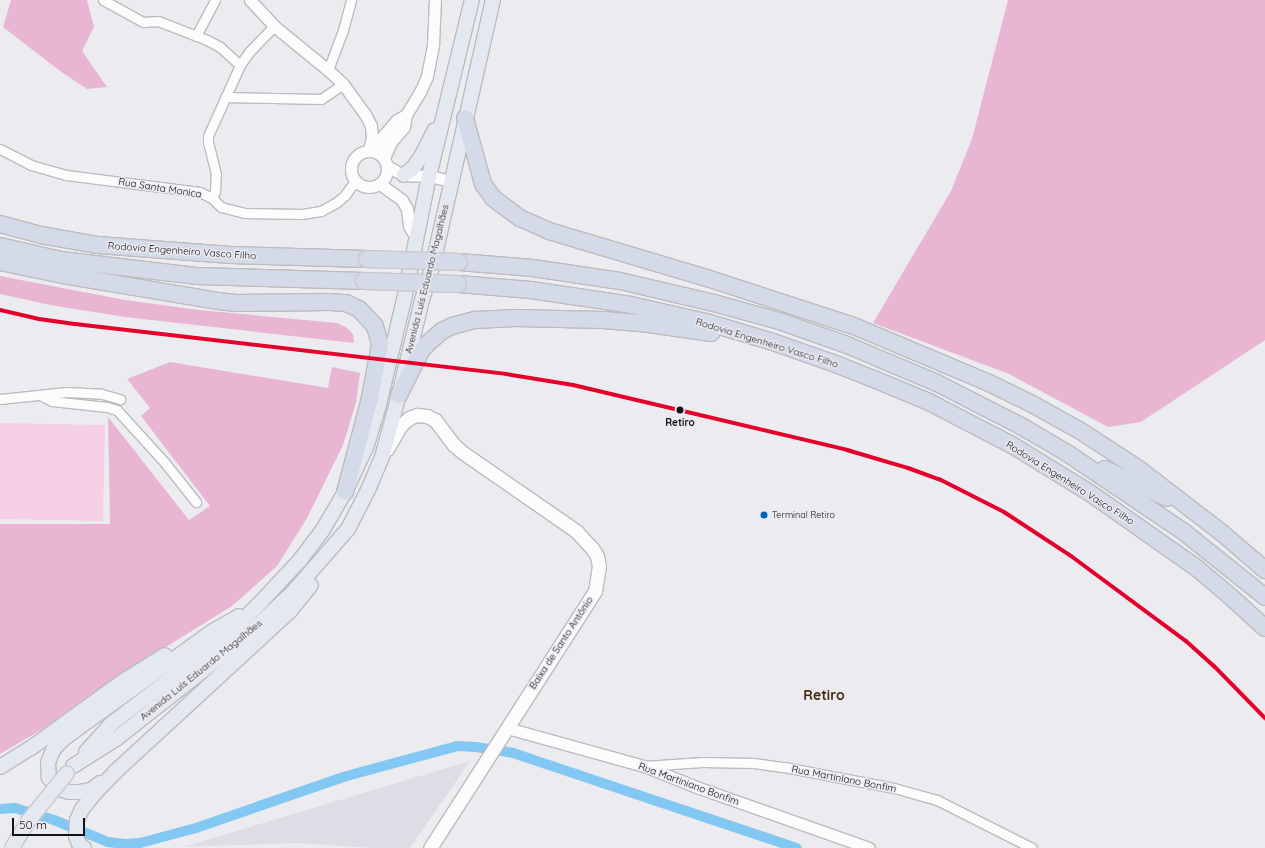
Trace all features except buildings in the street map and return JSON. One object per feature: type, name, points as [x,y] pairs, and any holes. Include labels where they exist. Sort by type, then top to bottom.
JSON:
[{"type":"highway","points":[[465,118],[482,184],[493,198],[520,218],[549,231],[789,304],[854,326],[900,344],[1008,392],[1079,430],[1139,469],[1200,515],[1265,570]]},
{"type":"highway","name":"Rodovia Engenheiro Vasco Filho","points":[[0,224],[41,235],[98,245],[231,255],[459,262],[533,268],[620,281],[714,303],[779,321],[847,345],[937,383],[1021,426],[1067,453]]},
{"type":"highway","name":"Rodovia Engenheiro Vasco Filho","points":[[0,246],[61,260],[198,276],[458,284],[531,290],[631,305],[706,322],[773,342],[841,366],[914,396],[1012,445],[1128,518],[1198,569],[1265,628]]},
{"type":"highway","points":[[0,262],[28,269],[219,302],[330,302],[346,303],[358,309],[375,326],[380,345],[366,414],[345,492]]},
{"type":"highway","points":[[399,395],[421,351],[427,344],[452,326],[475,320],[516,318],[604,320],[642,323],[773,342]]},
{"type":"highway","points":[[1067,453],[1123,476],[1200,515]]},
{"type":"highway","points":[[1067,453],[1184,532],[1265,597]]},
{"type":"main road","name":"Avenida Luís Eduardo Magalhães","points":[[70,770],[111,724],[229,634],[258,605],[300,560],[322,531],[345,492],[367,445],[379,405],[417,239],[429,176],[472,0]]},
{"type":"main road","name":"Avenida Luís Eduardo Magalhães","points":[[70,770],[116,739],[242,640],[294,592],[348,529],[368,490],[382,457],[399,395],[422,300],[432,268],[450,181],[493,0]]},
{"type":"main road","points":[[404,175],[413,168],[422,155],[446,111]]},
{"type":"main road","name":"Baixa de Santo Antônio","points":[[382,457],[401,425],[409,418],[417,415],[427,416],[435,420],[454,444],[576,531],[587,542],[597,556],[599,572],[595,591],[430,848]]},
{"type":"main road","points":[[84,848],[79,844],[75,830],[77,820],[82,809],[115,772],[290,611],[321,573],[348,529]]},
{"type":"main road","points":[[115,772],[91,790],[69,792],[60,789],[50,778],[48,763],[53,750],[61,742],[213,632],[258,605]]},
{"type":"main road","points":[[0,767],[31,748],[125,680],[163,656],[213,632]]},
{"type":"main road","points":[[12,848],[29,820],[70,770]]},
{"type":"street","points":[[103,0],[144,22],[158,21],[220,47],[240,65]]},
{"type":"street","points":[[196,36],[215,0]]},
{"type":"street","points":[[250,0],[274,26],[343,84],[366,114],[371,126],[372,137],[379,156],[386,176],[380,184],[369,188],[362,186],[355,181],[351,172],[353,160],[362,152],[379,156],[404,175],[429,176],[450,181]]},
{"type":"street","points":[[328,70],[343,30],[351,0]]},
{"type":"street","points":[[379,156],[382,137],[396,120],[406,115],[420,92],[427,76],[433,44],[436,0]]},
{"type":"street","points":[[212,198],[215,191],[216,174],[208,143],[208,136],[240,65],[254,46],[274,26]]},
{"type":"street","points":[[225,97],[321,99],[343,84]]},
{"type":"street","name":"Rua Santa Monica","points":[[0,148],[31,165],[66,175],[200,192],[212,198],[221,208],[245,214],[310,213],[321,211],[337,202],[345,195],[355,181]]},
{"type":"street","name":"Avenida Luís Eduardo Magalhães","points":[[380,184],[402,200],[407,210],[409,226],[417,239]]},
{"type":"street","points":[[0,399],[42,396],[67,392],[87,392],[120,399]]},
{"type":"street","points":[[42,396],[52,401],[108,407],[117,410],[165,463],[196,502]]},
{"type":"street","name":"Rua Martiniano Bonfim","points":[[507,728],[644,766],[699,788],[869,848]]},
{"type":"street","name":"Rua Martinlano Bonfim","points":[[644,766],[702,762],[754,763],[784,767],[894,788],[937,800],[1032,848]]},
{"type":"shaded area","points":[[11,0],[87,0],[94,27],[82,51],[107,87],[87,89],[60,71],[3,27]]},
{"type":"shaded area","points":[[1008,0],[1265,0],[1265,340],[1141,422],[1108,427],[1009,374],[873,323],[951,191],[972,139]]},
{"type":"shaded area","points":[[0,276],[125,300],[199,310],[337,323],[346,327],[353,334],[354,343],[125,317],[50,305],[0,294]]},
{"type":"shaded area","points":[[170,362],[328,388],[332,367],[360,373],[356,403],[343,445],[307,518],[277,566],[232,606],[153,655],[53,723],[0,754],[0,524],[110,524],[108,417],[189,520],[210,506],[141,416],[150,408],[127,379]]},
{"type":"shaded area","points":[[0,423],[105,425],[103,521],[0,519]]},
{"type":"shaded area","points":[[470,761],[410,848],[373,848],[298,843],[183,847]]},
{"type":"waterway","points":[[0,809],[15,808],[54,820],[108,842],[125,844],[140,843],[196,828],[343,777],[457,746],[476,747],[513,753],[797,848]]},
{"type":"transit line","points":[[0,310],[39,319],[75,324],[506,374],[573,385],[847,450],[908,468],[939,479],[1004,512],[1071,556],[1186,641],[1214,666],[1265,718]]},
{"type":"place","name":"Retiro","points":[[680,410]]},
{"type":"place","name":"Terminal Retiro","points":[[764,515]]},
{"type":"district","name":"Retiro","points":[[824,695]]}]
